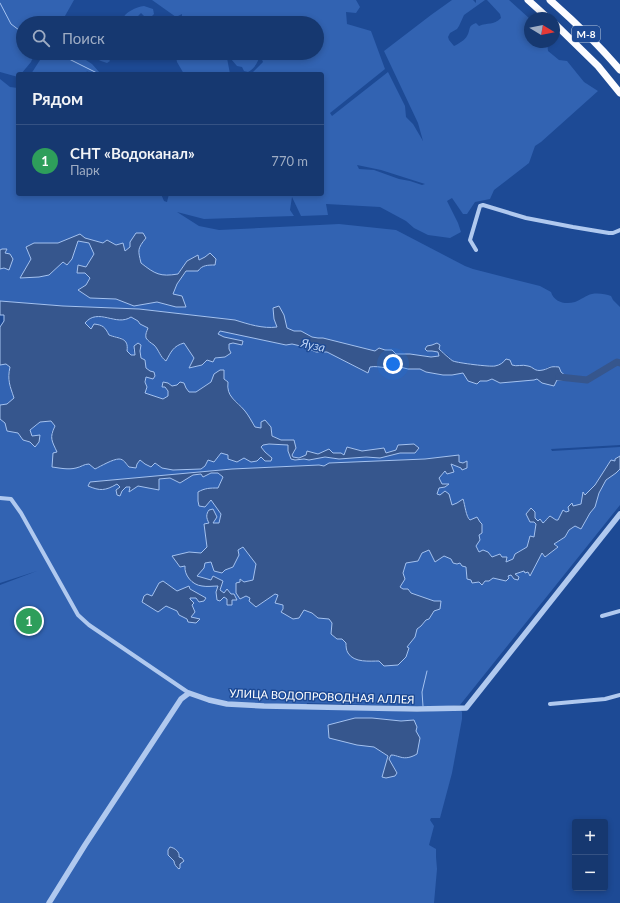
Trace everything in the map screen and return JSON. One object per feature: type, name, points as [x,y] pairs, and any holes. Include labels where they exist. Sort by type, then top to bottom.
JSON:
[{"type":"highway","points":[[528,0],[541,12]]},
{"type":"highway","name":"М-8","points":[[550,0],[584,31],[620,70]]},
{"type":"highway","name":"М-8","points":[[560,29],[598,66],[620,93]]},
{"type":"street","points":[[476,250],[470,240],[480,206],[482,205],[526,218],[566,226],[609,233],[620,230]]},
{"type":"street","name":"УЛИЦА ВОДОПРОВОДНАЯ АЛЛЕЯ","points":[[0,498],[11,499],[17,507],[78,615],[89,625],[189,693],[226,704],[264,706],[417,709],[466,708],[620,514]]},
{"type":"street","points":[[602,616],[620,611]]},
{"type":"street","points":[[49,903],[181,699],[189,693]]},
{"type":"street","points":[[550,704],[605,699],[620,695]]},
{"type":"shaded area","points":[[0,0],[74,0],[65,16],[16,16],[16,60],[32,60],[23,72],[16,72],[16,76],[0,72]]},
{"type":"shaded area","points":[[152,0],[356,0],[360,7],[356,13],[346,12],[347,24],[371,31],[385,69],[330,113],[332,116],[388,72],[405,106],[406,117],[413,124],[423,141],[418,123],[384,51],[452,0],[473,0],[476,3],[476,0],[485,0],[464,15],[457,29],[450,33],[448,37],[454,46],[466,37],[470,27],[473,24],[476,23],[479,26],[493,23],[501,18],[500,14],[487,0],[509,0],[524,14],[524,48],[548,48],[548,51],[559,60],[567,61],[584,82],[598,91],[535,146],[529,163],[494,190],[490,199],[475,202],[467,214],[463,214],[452,198],[447,201],[461,232],[450,238],[428,235],[380,207],[326,204],[328,215],[301,216],[292,197],[290,210],[294,216],[204,219],[177,212],[199,226],[219,230],[339,224],[396,230],[465,266],[540,286],[551,292],[552,295],[560,302],[575,302],[588,295],[594,294],[611,296],[620,307],[620,445],[551,449],[552,451],[620,447],[620,456],[615,459],[615,462],[611,460],[595,485],[585,496],[583,493],[581,504],[573,507],[572,503],[570,511],[566,512],[558,520],[549,517],[543,523],[540,519],[538,521],[534,518],[531,509],[526,514],[536,524],[534,537],[530,536],[527,547],[515,554],[513,559],[506,562],[507,557],[502,557],[500,554],[492,557],[480,552],[476,546],[463,499],[452,505],[451,500],[437,494],[439,488],[445,487],[448,484],[442,485],[439,478],[451,464],[461,468],[463,463],[459,462],[459,455],[425,459],[329,463],[324,466],[232,469],[91,482],[88,486],[102,490],[117,484],[122,491],[126,487],[130,487],[129,491],[138,486],[159,490],[159,479],[170,478],[180,483],[193,475],[201,474],[203,477],[211,473],[218,473],[223,477],[218,489],[208,488],[211,500],[221,514],[219,523],[204,524],[207,547],[201,553],[189,552],[185,565],[190,580],[218,586],[216,592],[227,599],[236,600],[234,594],[231,594],[227,589],[224,593],[220,590],[223,581],[213,576],[211,580],[196,576],[204,568],[204,563],[211,562],[225,570],[233,567],[238,550],[243,547],[256,564],[253,580],[244,582],[240,579],[240,582],[246,596],[251,598],[256,607],[275,594],[278,595],[283,605],[281,612],[304,610],[312,613],[318,618],[330,619],[346,643],[347,652],[362,661],[379,661],[407,648],[415,637],[417,629],[429,619],[440,601],[434,601],[411,593],[408,589],[403,589],[400,587],[406,563],[418,561],[422,553],[429,550],[435,562],[444,556],[451,559],[453,563],[460,563],[466,567],[467,579],[485,581],[493,578],[506,581],[508,575],[511,575],[514,579],[515,574],[528,571],[529,575],[542,553],[545,557],[558,547],[554,544],[565,537],[569,530],[575,526],[581,529],[595,507],[599,493],[606,480],[620,469],[620,505],[460,705],[435,707],[307,703],[306,708],[336,710],[419,712],[460,709],[462,712],[452,773],[440,818],[431,818],[430,820],[434,826],[429,845],[436,849],[437,869],[434,903],[0,903],[0,585],[37,571],[0,583],[0,419],[5,423],[7,431],[18,433],[23,440],[30,442],[39,435],[32,436],[30,430],[40,422],[51,421],[55,426],[51,433],[77,468],[84,464],[89,464],[95,469],[116,459],[126,461],[136,468],[140,460],[145,464],[154,463],[162,468],[205,466],[208,460],[218,457],[221,453],[244,458],[272,458],[261,447],[269,444],[289,445],[288,451],[295,460],[309,460],[325,457],[340,459],[366,457],[380,458],[400,453],[415,453],[414,444],[399,445],[397,450],[386,453],[384,448],[362,451],[348,447],[344,455],[341,453],[333,453],[306,455],[299,458],[293,457],[292,455],[296,448],[272,436],[271,427],[255,427],[238,402],[230,396],[227,389],[228,382],[211,382],[196,392],[189,392],[178,386],[165,387],[168,391],[168,396],[163,399],[144,393],[147,387],[147,375],[150,371],[146,368],[145,360],[141,358],[140,351],[133,349],[135,355],[131,355],[127,351],[122,338],[109,335],[106,329],[92,329],[85,323],[89,319],[100,317],[115,320],[131,317],[148,328],[146,338],[156,347],[162,358],[166,361],[173,349],[184,343],[194,358],[189,368],[202,365],[207,360],[225,357],[231,353],[229,344],[243,341],[217,334],[220,331],[286,345],[292,344],[305,347],[316,352],[327,352],[368,373],[370,367],[400,367],[420,369],[426,372],[443,375],[463,373],[480,380],[487,381],[493,379],[500,383],[537,378],[563,380],[551,366],[543,370],[534,370],[528,366],[512,365],[510,360],[506,359],[502,364],[496,366],[474,365],[453,361],[446,354],[435,347],[430,346],[427,346],[427,351],[438,352],[439,356],[431,357],[410,354],[395,354],[392,350],[379,348],[376,351],[323,338],[312,337],[301,331],[294,331],[286,328],[284,315],[274,319],[277,327],[266,327],[256,326],[235,320],[139,309],[63,306],[0,301],[0,269],[4,268],[5,253],[7,249],[0,250],[0,79],[10,87],[16,88],[16,196],[162,196],[164,201],[167,202],[168,196],[324,196],[324,72],[253,72],[263,62],[262,60],[324,60],[324,16],[182,16],[182,14],[175,16]],"holes":[[[357,165],[381,170],[425,184],[422,185],[399,179],[374,170],[359,169]],[[80,234],[85,238],[103,243],[107,240],[124,251],[131,247],[139,247],[141,263],[150,270],[162,275],[178,274],[187,261],[198,255],[199,260],[206,257],[214,265],[203,266],[198,271],[186,271],[177,284],[173,294],[186,307],[176,307],[157,302],[134,306],[116,299],[90,298],[78,290],[86,285],[90,279],[85,273],[78,273],[86,267],[94,254],[89,243],[78,241],[72,259],[67,265],[63,262],[49,275],[20,278],[31,259],[27,247],[35,243],[58,243]],[[355,718],[401,721],[410,757],[401,758],[390,755],[389,759],[395,769],[382,777],[388,756],[374,747],[328,726]]]},
{"type":"shaded area","points":[[144,6],[153,9],[154,14],[152,16],[144,16],[141,13],[138,16],[124,16],[128,12]]},
{"type":"shaded area","points":[[40,60],[86,60],[99,72],[86,71],[87,72],[32,72]]},
{"type":"shaded area","points":[[99,60],[110,61],[107,63]]},
{"type":"shaded area","points":[[177,60],[227,60],[230,72],[183,72]]},
{"type":"shaded area","points":[[232,60],[258,60],[253,69],[248,72],[244,71],[242,67],[237,66]]},
{"type":"shaded area","points":[[6,364],[10,367],[8,380],[14,398],[7,404],[0,405],[0,365]]},
{"type":"water","points":[[136,233],[143,233],[146,238],[139,250],[141,263],[158,274],[178,274],[187,261],[198,255],[199,260],[210,253],[216,259],[215,265],[203,266],[198,271],[186,271],[177,284],[173,294],[182,296],[186,307],[176,307],[157,302],[134,306],[116,299],[90,298],[78,290],[86,285],[90,278],[85,273],[77,273],[78,265],[86,267],[94,254],[89,243],[78,241],[72,259],[67,265],[63,262],[49,275],[20,278],[31,259],[26,247],[34,243],[58,243],[80,234],[85,238],[103,243],[107,240],[116,245],[123,243],[125,251],[130,247],[130,242]]},
{"type":"water","points":[[7,249],[5,253],[10,254],[13,259],[9,270],[4,268],[0,269],[0,250]]},
{"type":"water","points":[[0,301],[63,306],[139,309],[235,320],[256,326],[266,327],[277,327],[274,319],[273,308],[279,306],[284,315],[287,328],[294,331],[301,331],[312,337],[323,338],[375,351],[379,348],[392,350],[396,354],[431,357],[439,356],[438,352],[427,351],[425,349],[427,346],[437,343],[440,345],[439,349],[452,361],[495,366],[501,364],[506,359],[510,360],[512,365],[526,365],[536,370],[559,367],[561,372],[567,377],[563,380],[557,380],[554,386],[542,383],[537,379],[500,383],[492,379],[480,381],[477,384],[468,381],[463,373],[443,375],[426,372],[420,369],[400,367],[370,367],[368,373],[327,352],[316,352],[305,347],[292,344],[286,345],[220,331],[218,334],[224,337],[243,341],[242,345],[233,343],[229,344],[231,353],[225,357],[215,358],[213,362],[207,360],[202,365],[189,368],[194,358],[184,343],[180,344],[171,352],[166,361],[162,358],[156,347],[146,338],[148,328],[140,324],[138,321],[131,317],[119,320],[96,317],[85,323],[91,329],[94,324],[102,326],[109,335],[125,341],[127,351],[131,355],[135,355],[134,346],[138,343],[141,345],[141,358],[145,360],[146,368],[154,372],[155,376],[153,379],[146,377],[145,382],[147,387],[145,393],[163,399],[168,396],[168,391],[165,387],[162,387],[163,382],[172,386],[177,385],[180,382],[184,383],[189,392],[196,392],[211,382],[214,374],[220,370],[224,370],[224,379],[228,382],[230,395],[245,411],[255,427],[261,428],[261,422],[265,420],[271,427],[272,436],[281,440],[294,440],[296,448],[292,455],[293,457],[299,458],[306,455],[307,451],[318,454],[329,449],[333,453],[341,453],[344,455],[347,447],[362,451],[384,448],[386,453],[396,450],[398,445],[414,444],[419,448],[415,453],[400,453],[380,458],[366,457],[339,459],[325,457],[309,460],[295,460],[291,459],[288,451],[288,445],[269,444],[261,447],[272,458],[271,461],[265,461],[261,457],[257,461],[251,462],[244,458],[237,462],[228,459],[228,455],[221,453],[214,462],[208,460],[205,466],[201,469],[173,470],[162,468],[155,463],[151,467],[140,460],[136,468],[129,467],[121,459],[110,461],[95,469],[89,464],[73,469],[52,467],[53,453],[57,452],[52,439],[55,426],[51,421],[40,422],[30,430],[32,436],[40,435],[39,442],[35,447],[30,442],[23,440],[18,433],[7,431],[5,423],[0,419],[0,405],[7,404],[14,398],[9,379],[10,367],[6,364],[0,365],[0,327],[4,321],[4,315],[0,315]]},
{"type":"water","points":[[459,455],[459,462],[463,463],[467,461],[467,468],[462,470],[461,468],[451,464],[454,472],[447,474],[445,471],[439,478],[442,484],[449,484],[445,487],[439,488],[437,494],[440,495],[445,491],[449,494],[452,505],[463,499],[470,520],[477,517],[482,524],[482,533],[479,535],[480,540],[476,546],[479,552],[483,550],[488,552],[492,557],[500,554],[502,557],[507,557],[506,562],[513,559],[515,554],[527,547],[530,536],[534,537],[536,524],[534,522],[530,522],[526,514],[531,508],[535,512],[535,518],[538,521],[540,519],[543,523],[550,516],[558,520],[563,510],[566,512],[569,511],[568,507],[572,503],[573,506],[581,504],[583,492],[585,495],[595,485],[611,460],[615,461],[615,459],[620,456],[620,469],[606,480],[599,493],[595,507],[581,529],[575,526],[569,530],[565,537],[554,544],[558,547],[545,557],[542,553],[530,576],[528,572],[525,573],[524,571],[515,574],[519,577],[518,580],[514,579],[511,575],[508,576],[509,578],[506,581],[493,578],[489,581],[485,581],[482,585],[479,582],[472,583],[471,580],[467,579],[466,567],[462,566],[460,563],[453,563],[451,559],[444,556],[435,562],[429,550],[422,553],[418,561],[406,563],[403,573],[405,579],[400,587],[403,589],[408,589],[411,593],[434,601],[441,601],[440,609],[434,611],[429,619],[417,629],[415,637],[407,647],[409,648],[406,657],[398,665],[384,666],[379,661],[362,661],[354,658],[347,652],[346,643],[342,639],[337,639],[331,634],[332,623],[329,619],[318,618],[312,613],[304,610],[299,618],[293,619],[281,612],[283,605],[275,603],[278,595],[275,594],[256,607],[249,601],[250,598],[246,596],[240,599],[236,593],[236,583],[240,582],[240,579],[244,582],[253,580],[256,564],[243,547],[238,550],[239,555],[233,567],[222,573],[214,571],[211,562],[205,563],[204,568],[197,576],[211,580],[213,576],[223,581],[220,590],[224,593],[227,589],[231,594],[234,594],[237,600],[232,600],[232,605],[227,605],[227,599],[224,597],[220,601],[217,600],[216,592],[218,586],[198,585],[189,579],[185,566],[180,567],[172,556],[189,552],[201,553],[207,547],[204,524],[209,523],[207,513],[209,510],[213,509],[217,517],[213,523],[219,523],[221,514],[211,500],[205,507],[199,506],[198,492],[208,488],[218,488],[223,477],[218,473],[211,473],[203,477],[201,474],[193,475],[180,483],[170,478],[159,479],[159,490],[138,486],[129,492],[130,487],[126,487],[120,496],[117,495],[116,490],[120,487],[117,484],[102,490],[88,486],[90,482],[232,469],[324,466],[329,463],[425,459]]},
{"type":"water","points":[[163,581],[177,591],[189,586],[190,589],[206,598],[204,601],[199,602],[196,598],[190,598],[194,603],[192,605],[195,612],[191,617],[200,619],[196,623],[188,622],[187,619],[179,615],[177,611],[166,606],[158,612],[142,602],[144,596],[147,594],[152,596],[159,583]]},
{"type":"water","points":[[355,718],[401,721],[414,720],[417,727],[416,731],[420,738],[417,754],[407,758],[391,755],[389,759],[397,773],[395,776],[386,778],[382,777],[388,756],[374,747],[357,745],[329,738],[328,725]]},
{"type":"water","points":[[170,847],[177,850],[179,857],[184,861],[180,864],[179,869],[168,855],[168,850]]},
{"type":"waterway","points":[[0,3],[11,24],[16,28]]},
{"type":"waterway","points":[[71,60],[95,72]]},
{"type":"waterway","name":"Яуза","points":[[559,377],[587,380],[617,362],[620,363]]},
{"type":"waterway","points":[[423,706],[422,692],[427,671]]},
{"type":"place","name":"СНТ «Водоканал»","points":[[29,621]]}]
